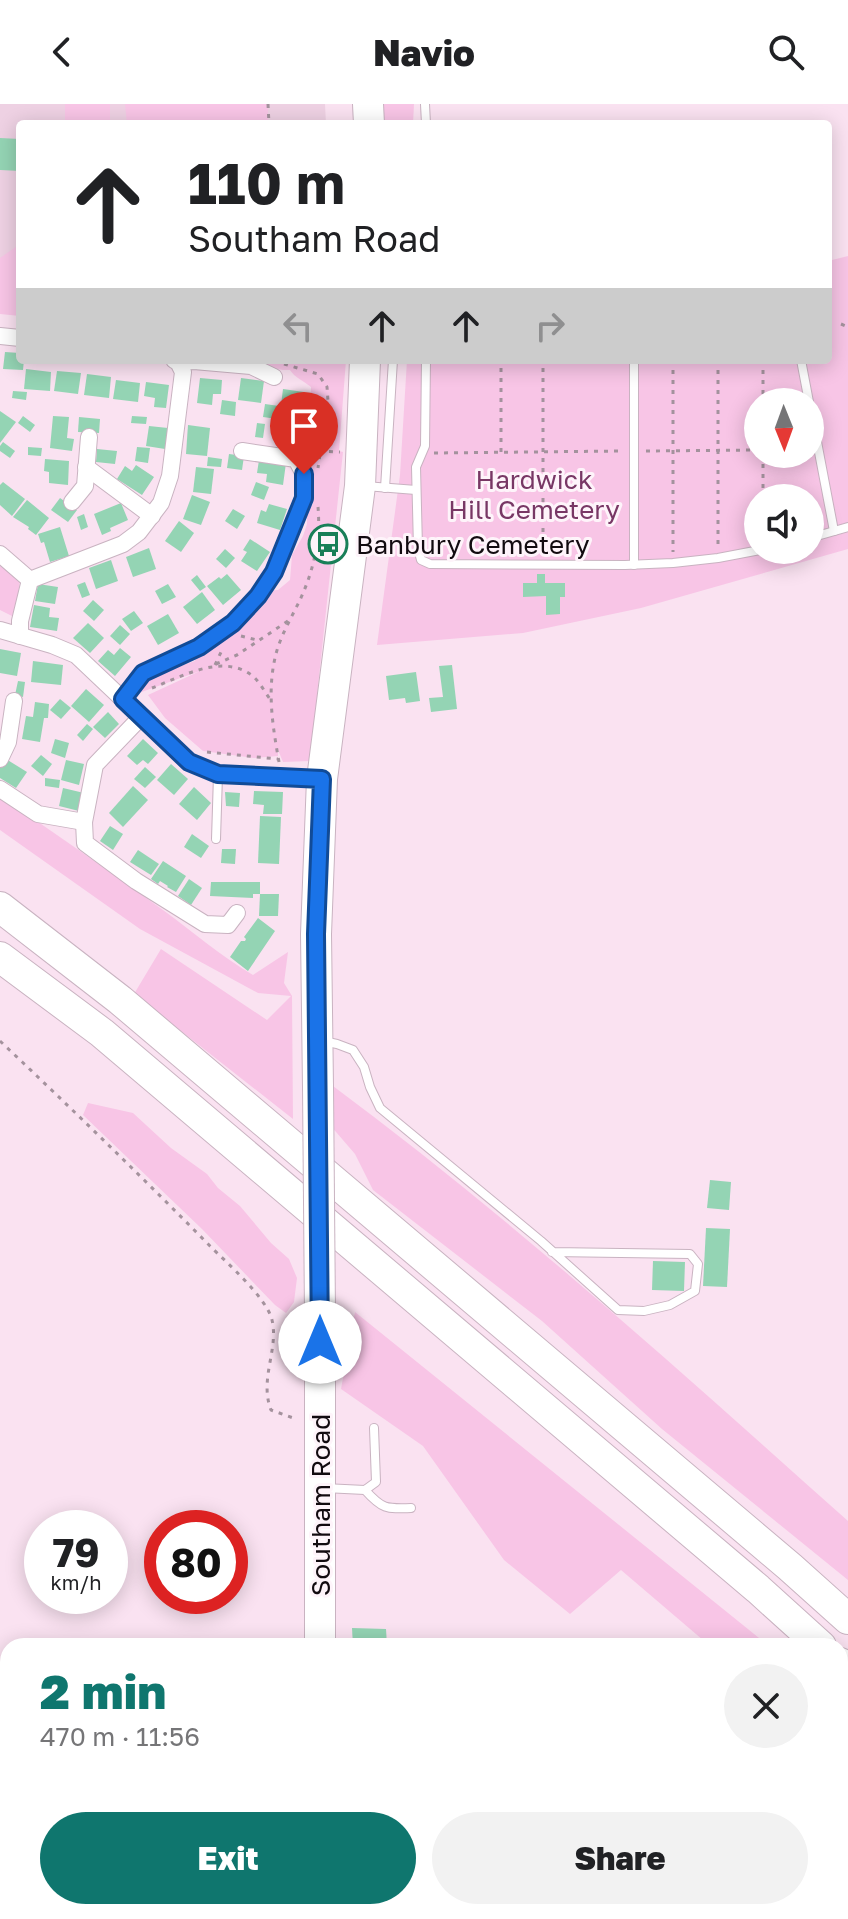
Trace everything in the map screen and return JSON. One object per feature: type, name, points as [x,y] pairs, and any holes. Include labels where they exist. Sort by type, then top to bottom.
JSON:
[{"type":"highway","points":[[318,1040],[316,934],[322,779],[373,487],[365,364]]},
{"type":"highway","points":[[0,907],[132,1010],[848,1619]]},
{"type":"highway","points":[[0,957],[102,1033],[812,1638]]},
{"type":"highway","name":"Southam Road","points":[[318,1040],[320,1638]]},
{"type":"street","points":[[30,580],[123,544],[139,532],[161,503],[170,476],[183,372],[178,364]]},
{"type":"street","points":[[228,364],[251,366],[274,377]]},
{"type":"street","points":[[72,502],[85,486],[89,437]]},
{"type":"street","points":[[130,694],[143,673],[199,647],[233,623],[258,596],[274,572],[304,498],[304,474],[296,459],[242,451]]},
{"type":"street","points":[[86,467],[152,516]]},
{"type":"street","points":[[0,554],[30,580]]},
{"type":"street","points":[[20,636],[20,621],[30,580]]},
{"type":"street","points":[[0,630],[76,655],[130,694],[141,717],[189,762],[218,774],[322,779]]},
{"type":"street","points":[[0,759],[8,742],[14,701]]},
{"type":"street","points":[[141,717],[95,765],[84,822],[85,843],[136,881],[205,924],[228,925],[237,913]]},
{"type":"street","points":[[0,789],[38,814],[84,822]]},
{"type":"lane","points":[[392,364],[373,487],[416,490]]},
{"type":"lane","points":[[426,364],[425,446],[416,467],[421,560],[430,564],[634,565],[744,553]]},
{"type":"lane","points":[[634,364],[634,565]]},
{"type":"lane","points":[[802,364],[807,388]]},
{"type":"lane","points":[[822,468],[834,531]]},
{"type":"lane","points":[[824,534],[848,527]]},
{"type":"lane","points":[[216,839],[218,774]]},
{"type":"lane","points":[[318,1040],[353,1050],[364,1067],[380,1108],[618,1310],[644,1311],[670,1305],[695,1291],[698,1264],[690,1254],[552,1252]]},
{"type":"lane","points":[[320,1488],[365,1490],[376,1482],[374,1428]]},
{"type":"lane","points":[[365,1490],[376,1503],[387,1509],[411,1508]]},
{"type":"path","points":[[841,324],[848,327]]},
{"type":"path","points":[[501,364],[501,452]]},
{"type":"path","points":[[543,364],[543,565]]},
{"type":"path","points":[[673,364],[673,563]]},
{"type":"path","points":[[718,364],[718,558]]},
{"type":"path","points":[[763,364],[763,388]]},
{"type":"path","points":[[422,453],[744,450]]},
{"type":"path","points":[[319,451],[343,452]]},
{"type":"path","points":[[130,694],[237,655],[288,621],[275,657],[270,699],[281,778]]},
{"type":"path","points":[[215,665],[230,665],[251,675],[270,699]]},
{"type":"path","points":[[203,751],[278,759]]},
{"type":"path","points":[[0,1041],[243,1279],[266,1307],[273,1321],[266,1397],[271,1410],[320,1423]]},
{"type":"shaded area","points":[[0,104],[325,104],[326,120],[16,120],[16,314],[0,312]]},
{"type":"green space","points":[[65,104],[110,104],[110,120],[65,120]]},
{"type":"green space","points":[[125,104],[268,104],[268,120],[127,120]]},
{"type":"green space","points":[[383,104],[414,104],[413,120],[382,120]]},
{"type":"green space","points":[[16,247],[16,316],[0,314],[0,258]]},
{"type":"green space","name":"Hardwick Hill Cemetery","points":[[848,256],[848,549],[824,556],[824,484],[744,484],[744,564],[795,564],[641,608],[523,633],[377,645],[400,475],[407,364],[832,364],[832,260]]},
{"type":"green space","points":[[261,364],[346,364],[339,451],[343,452],[310,761],[283,762],[278,750],[278,756],[254,758],[203,751],[165,718],[148,695],[200,671],[136,694],[144,678],[195,661],[197,654],[262,591],[278,590],[290,580],[292,555],[303,536],[307,513],[313,504],[313,486],[305,459],[311,387],[290,370]]},
{"type":"green space","points":[[0,566],[20,580],[12,616],[0,610]]},
{"type":"green space","points":[[0,796],[253,975],[288,952],[284,983],[292,996],[293,1119],[134,994],[161,949],[267,1020],[291,996],[258,993],[140,929],[0,830]]},
{"type":"green space","points":[[329,1083],[529,1241],[848,1521],[848,1580],[662,1429],[542,1321],[373,1190],[355,1154],[330,1125]]},
{"type":"green space","points":[[88,1103],[133,1113],[171,1148],[207,1174],[240,1206],[289,1259],[297,1278],[294,1302],[286,1313],[83,1115]]},
{"type":"green space","points":[[355,1312],[759,1638],[701,1638],[621,1570],[570,1614],[504,1560],[423,1446],[341,1389]]},
{"type":"building","points":[[0,138],[16,139],[16,171],[0,170]]},
{"type":"building","points":[[5,352],[16,353],[16,364],[24,364],[23,370],[3,369]]},
{"type":"building","points":[[26,369],[51,372],[50,391],[24,389]]},
{"type":"building","points":[[57,371],[81,373],[78,394],[54,391]]},
{"type":"building","points":[[87,374],[111,377],[109,398],[84,395]]},
{"type":"building","points":[[200,378],[222,380],[221,394],[213,394],[212,405],[197,403]]},
{"type":"building","points":[[241,378],[264,381],[261,403],[238,400]]},
{"type":"building","points":[[116,380],[140,383],[138,402],[113,399]]},
{"type":"building","points":[[146,382],[169,385],[166,408],[154,407],[155,398],[144,396]]},
{"type":"building","points":[[283,389],[304,392],[302,415],[288,413],[289,406],[281,405]]},
{"type":"building","points":[[13,391],[27,392],[26,400],[12,398]]},
{"type":"building","points":[[222,400],[236,402],[235,416],[220,414]]},
{"type":"building","points":[[265,404],[279,406],[277,419],[263,417]]},
{"type":"building","points":[[0,411],[16,422],[0,443]]},
{"type":"building","points":[[23,416],[35,425],[30,432],[18,423]]},
{"type":"building","points":[[53,416],[69,417],[67,438],[74,439],[72,451],[50,448]]},
{"type":"building","points":[[132,416],[147,417],[146,424],[131,423]]},
{"type":"building","points":[[79,417],[100,419],[99,433],[78,432]]},
{"type":"building","points":[[257,423],[265,424],[263,438],[255,437]]},
{"type":"building","points":[[188,425],[210,428],[207,456],[186,454]]},
{"type":"building","points":[[149,426],[168,428],[165,449],[146,446]]},
{"type":"building","points":[[286,430],[307,433],[305,451],[284,448]]},
{"type":"building","points":[[3,442],[15,451],[10,458],[0,451]]},
{"type":"building","points":[[28,447],[42,448],[41,456],[28,455]]},
{"type":"building","points":[[137,447],[150,448],[148,463],[135,461]]},
{"type":"building","points":[[97,449],[117,451],[115,464],[96,462]]},
{"type":"building","points":[[229,454],[244,456],[242,470],[227,468]]},
{"type":"building","points":[[208,457],[222,459],[221,467],[207,466]]},
{"type":"building","points":[[45,459],[69,461],[68,485],[49,483],[49,472],[44,471]]},
{"type":"building","points":[[259,460],[286,463],[283,485],[266,482],[267,474],[257,473]]},
{"type":"building","points":[[136,465],[154,477],[142,495],[117,479],[125,466],[132,471]]},
{"type":"building","points":[[196,467],[214,469],[211,494],[193,492]]},
{"type":"building","points":[[3,482],[25,499],[12,516],[0,505],[0,485]]},
{"type":"building","points":[[256,482],[269,487],[264,500],[251,495]]},
{"type":"building","points":[[192,495],[210,502],[201,525],[183,519]]},
{"type":"building","points":[[60,498],[77,510],[68,522],[51,510]]},
{"type":"building","points":[[27,500],[49,518],[36,535],[13,517]]},
{"type":"building","points":[[121,503],[128,520],[102,535],[94,514]]},
{"type":"building","points":[[269,504],[287,509],[280,530],[257,523],[261,510],[266,512]]},
{"type":"building","points":[[233,509],[245,516],[237,529],[225,521]]},
{"type":"building","points":[[84,514],[88,527],[81,530],[77,517]]},
{"type":"building","points":[[179,521],[194,533],[181,552],[165,541]]},
{"type":"building","points":[[60,527],[69,556],[50,562],[38,534]]},
{"type":"building","points":[[250,539],[270,552],[257,571],[241,561]]},
{"type":"building","points":[[149,548],[156,569],[133,577],[126,557]]},
{"type":"building","points":[[225,549],[235,558],[226,568],[216,559]]},
{"type":"building","points":[[111,560],[118,581],[96,589],[89,568]]},
{"type":"building","points":[[227,574],[241,590],[223,605],[207,586]]},
{"type":"building","points":[[537,574],[545,574],[545,583],[565,583],[565,597],[560,597],[560,614],[546,615],[546,596],[523,597],[523,583],[537,583]]},
{"type":"building","points":[[197,575],[206,587],[200,591],[191,580]]},
{"type":"building","points":[[85,582],[90,595],[82,598],[77,585]]},
{"type":"building","points":[[38,584],[58,587],[55,604],[35,601]]},
{"type":"building","points":[[168,584],[176,597],[162,604],[155,591]]},
{"type":"building","points":[[202,592],[215,610],[197,624],[183,607]]},
{"type":"building","points":[[93,600],[104,610],[94,621],[83,611]]},
{"type":"building","points":[[34,605],[50,608],[49,617],[59,618],[57,631],[30,627]]},
{"type":"building","points":[[134,611],[143,623],[131,631],[122,619]]},
{"type":"building","points":[[168,614],[179,633],[158,645],[147,626]]},
{"type":"building","points":[[88,623],[104,638],[90,653],[73,638]]},
{"type":"building","points":[[120,625],[130,634],[120,645],[110,636]]},
{"type":"building","points":[[120,648],[131,657],[115,676],[98,661],[108,650],[114,655]]},
{"type":"building","points":[[0,649],[21,653],[17,676],[0,673]]},
{"type":"building","points":[[33,661],[63,665],[61,685],[31,682]]},
{"type":"building","points":[[452,665],[457,709],[431,712],[429,698],[443,697],[439,666]]},
{"type":"building","points":[[416,672],[420,701],[406,703],[405,698],[389,700],[386,676]]},
{"type":"building","points":[[18,681],[25,682],[23,697],[15,695]]},
{"type":"building","points":[[86,689],[104,705],[89,722],[71,706]]},
{"type":"building","points":[[60,699],[71,708],[61,719],[50,710]]},
{"type":"building","points":[[35,702],[49,704],[40,742],[22,739],[26,716],[33,717]]},
{"type":"building","points":[[108,712],[119,724],[105,738],[93,727]]},
{"type":"building","points":[[87,724],[93,729],[83,741],[77,735]]},
{"type":"building","points":[[55,739],[69,743],[65,758],[51,753]]},
{"type":"building","points":[[143,739],[158,753],[148,764],[143,760],[137,765],[127,756]]},
{"type":"building","points":[[41,755],[52,764],[43,776],[31,766]]},
{"type":"building","points":[[6,759],[27,772],[16,788],[0,778],[0,768]]},
{"type":"building","points":[[66,760],[84,764],[79,785],[61,780]]},
{"type":"building","points":[[171,764],[188,779],[174,795],[157,780]]},
{"type":"building","points":[[145,767],[156,777],[145,788],[134,779]]},
{"type":"building","points":[[45,778],[60,780],[59,788],[45,786]]},
{"type":"building","points":[[133,786],[148,800],[123,827],[109,813]]},
{"type":"building","points":[[194,787],[211,803],[197,820],[179,804]]},
{"type":"building","points":[[63,788],[84,793],[79,811],[59,806]]},
{"type":"building","points":[[254,791],[283,792],[282,814],[263,814],[264,805],[253,804]]},
{"type":"building","points":[[225,792],[240,793],[239,807],[226,806]]},
{"type":"building","points":[[260,816],[281,817],[279,864],[258,863]]},
{"type":"building","points":[[110,826],[123,834],[113,850],[100,841]]},
{"type":"building","points":[[192,834],[209,846],[201,858],[184,847]]},
{"type":"building","points":[[222,849],[236,849],[235,864],[221,863]]},
{"type":"building","points":[[138,850],[159,864],[151,875],[130,862]]},
{"type":"building","points":[[163,861],[186,876],[176,892],[151,879]]},
{"type":"building","points":[[189,879],[202,888],[191,905],[178,896]]},
{"type":"building","points":[[211,882],[260,882],[260,894],[253,894],[253,898],[210,896]]},
{"type":"building","points":[[260,894],[279,894],[278,916],[259,916]]},
{"type":"building","points":[[258,918],[275,931],[248,971],[230,957],[241,941],[245,941],[244,937]]},
{"type":"building","points":[[710,1180],[731,1182],[729,1210],[707,1208]]},
{"type":"building","points":[[706,1228],[730,1229],[727,1287],[703,1286]]},
{"type":"building","points":[[653,1261],[685,1262],[684,1291],[652,1290]]},
{"type":"building","points":[[352,1628],[386,1629],[387,1638],[353,1638]]},
{"type":"place","name":"Banbury Cemetery","points":[[328,544]]},
{"type":"route","points":[[304,474],[304,498],[274,572],[258,596],[233,623],[199,647],[143,673],[123,699],[189,762],[218,774],[322,779],[316,934],[320,1342]]}]
